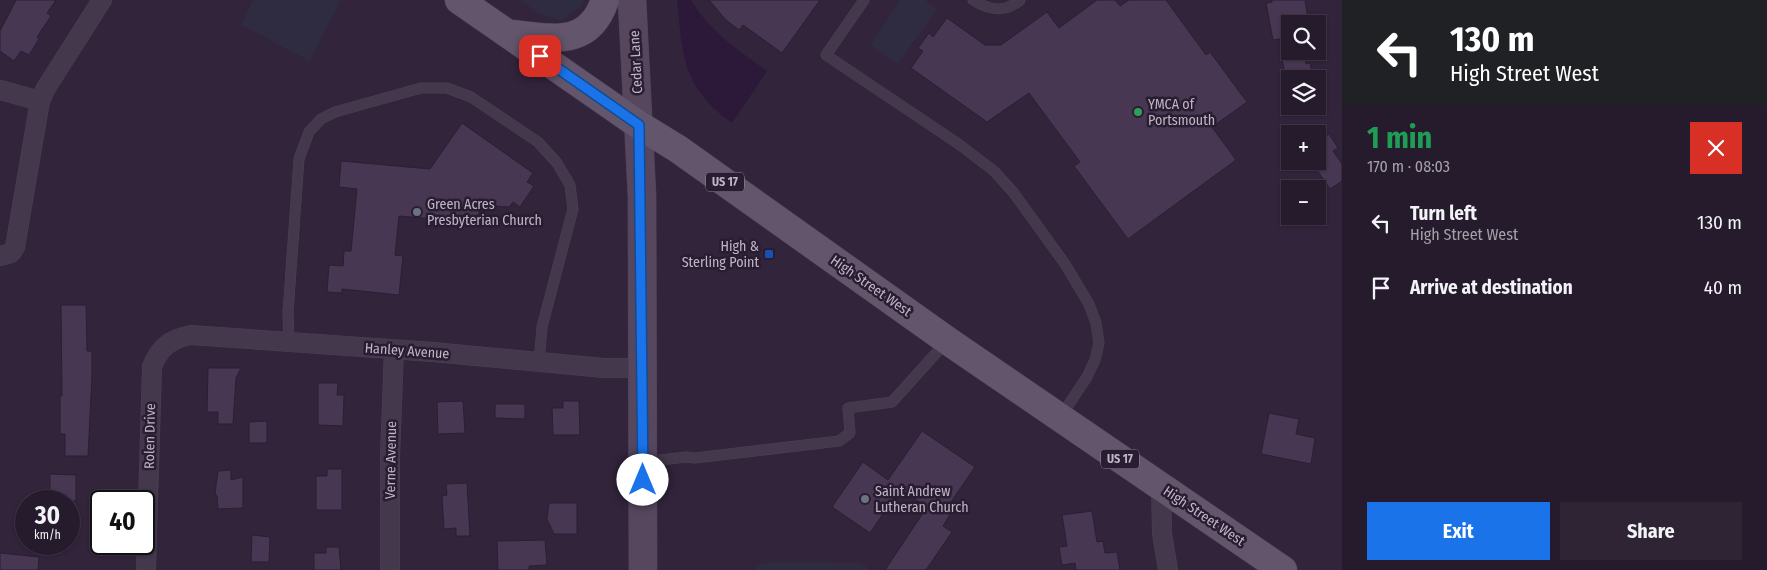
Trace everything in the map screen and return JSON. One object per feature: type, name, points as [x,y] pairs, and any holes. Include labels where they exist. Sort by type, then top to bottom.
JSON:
[{"type":"main road","name":"High Street West","points":[[459,0],[639,125],[678,149],[948,341],[1283,570]]},
{"type":"main road","points":[[508,34],[544,38],[571,36],[587,30],[596,21],[604,0]]},
{"type":"street","points":[[0,256],[11,253],[15,247],[40,101],[46,88],[102,0]]},
{"type":"street","name":"Cedar Lane","points":[[632,0],[639,125],[643,570]]},
{"type":"street","points":[[0,90],[40,101]]},
{"type":"street","name":"Hanley Avenue","points":[[173,340],[191,335],[604,368],[642,368]]},
{"type":"street","name":"Rolen Drive","points":[[146,570],[152,367],[156,355],[167,343],[173,340]]},
{"type":"street","name":"Verne Avenue","points":[[390,570],[390,457],[394,350]]},
{"type":"street","points":[[1161,487],[1162,533],[1168,570]]},
{"type":"lane","points":[[864,0],[826,55],[960,145],[994,171],[1013,192],[1065,264],[1089,304],[1096,323],[1099,343],[1095,360],[1087,377],[1060,418]]},
{"type":"lane","points":[[973,0],[996,10],[1011,8],[1020,0]]},
{"type":"lane","points":[[290,343],[288,312],[299,160],[309,132],[321,119],[335,112],[421,88],[448,88],[471,97],[538,142],[557,163],[570,185],[573,209],[542,327],[539,362]]},
{"type":"lane","points":[[643,462],[686,456],[695,458],[839,441],[850,433],[848,408],[892,402],[948,341]]},
{"type":"shaded area","points":[[253,0],[341,0],[310,61],[241,25]]},
{"type":"shaded area","points":[[520,0],[583,0],[583,4],[562,21],[538,13]]},
{"type":"shaded area","points":[[677,0],[691,0],[716,31],[735,48],[767,71],[732,123],[703,96],[694,83],[684,55]]},
{"type":"shaded area","points":[[901,0],[925,0],[937,9],[898,64],[870,45]]},
{"type":"shaded area","points":[[770,562],[854,563],[865,566],[869,570],[754,570],[759,565]]},
{"type":"building","points":[[16,0],[56,0],[47,13],[51,16],[37,37],[39,39],[29,55],[21,51],[14,61],[0,51],[0,31]]},
{"type":"building","points":[[709,0],[820,0],[782,53],[743,25],[739,30],[726,20]]},
{"type":"building","name":"YMCA of Portsmouth","points":[[1097,0],[1115,0],[1120,6],[1129,0],[1166,0],[1206,55],[1210,52],[1247,102],[1212,127],[1236,160],[1128,239],[1074,166],[1080,162],[1029,93],[987,122],[911,68],[923,51],[918,48],[929,33],[933,37],[947,18],[985,45],[1001,45],[1047,12],[1059,28]]},
{"type":"building","points":[[1272,0],[1305,0],[1308,15],[1281,15],[1281,39],[1273,40],[1266,3],[1272,2]]},
{"type":"building","points":[[1282,60],[1305,60],[1306,64],[1310,63],[1311,70],[1284,70]]},
{"type":"building","name":"Green Acres Presbyterian Church","points":[[462,123],[533,173],[527,182],[534,186],[520,207],[513,202],[509,207],[480,205],[478,223],[458,221],[458,226],[434,224],[435,219],[399,216],[395,255],[403,256],[399,295],[342,289],[342,293],[327,292],[329,265],[343,266],[344,251],[351,251],[357,189],[339,187],[341,161],[430,169]]},
{"type":"building","points":[[1329,134],[1338,148],[1333,151],[1342,164],[1342,181],[1330,189],[1326,180],[1324,180],[1317,170],[1326,170],[1326,136]]},
{"type":"building","points":[[61,305],[86,305],[87,351],[92,351],[88,456],[65,456],[65,434],[60,434],[60,396],[62,396]]},
{"type":"building","points":[[208,368],[241,368],[236,378],[233,424],[218,424],[218,412],[207,412]]},
{"type":"building","points":[[318,383],[338,383],[337,395],[344,395],[343,426],[318,425]]},
{"type":"building","points":[[463,401],[465,433],[438,434],[437,402]]},
{"type":"building","points":[[563,401],[579,401],[580,435],[553,435],[552,408],[563,408]]},
{"type":"building","points":[[495,404],[525,404],[525,419],[495,418]]},
{"type":"building","points":[[1269,413],[1299,419],[1296,434],[1315,438],[1311,464],[1261,454]]},
{"type":"building","points":[[267,421],[267,443],[249,443],[249,422]]},
{"type":"building","name":"Saint Andrew Lutheran Church","points":[[922,431],[975,467],[951,502],[956,505],[943,526],[952,532],[926,570],[885,570],[927,507],[900,489],[870,533],[832,507],[863,462],[888,480]]},
{"type":"building","points":[[327,469],[342,469],[342,510],[316,510],[316,476],[327,476]]},
{"type":"building","points":[[231,470],[231,480],[243,477],[243,508],[218,509],[215,493],[218,471]]},
{"type":"building","points":[[50,474],[76,475],[76,490],[50,490]]},
{"type":"building","points":[[467,483],[470,536],[456,536],[456,528],[444,529],[442,496],[447,495],[446,484]]},
{"type":"building","points":[[549,503],[577,503],[577,534],[554,534],[547,519]]},
{"type":"building","points":[[1092,511],[1097,542],[1103,541],[1105,553],[1117,552],[1120,570],[1076,570],[1075,563],[1062,565],[1059,547],[1067,546],[1062,515]]},
{"type":"building","points":[[252,535],[270,537],[269,562],[251,562]]},
{"type":"building","points":[[545,540],[547,565],[529,566],[529,570],[498,570],[497,541]]},
{"type":"building","points":[[326,547],[339,547],[341,570],[314,570],[314,553],[326,553]]},
{"type":"building","points":[[0,553],[39,557],[38,570],[0,570]]},
{"type":"place","name":"YMCA of Portsmouth","points":[[1138,112]]},
{"type":"place","name":"Green Acres Presbyterian Church","points":[[417,212]]},
{"type":"place","name":"High & Sterling Point","points":[[769,254]]},
{"type":"place","name":"Saint Andrew Lutheran Church","points":[[865,499]]},
{"type":"route","points":[[540,56],[639,125],[642,196],[643,480]]}]
